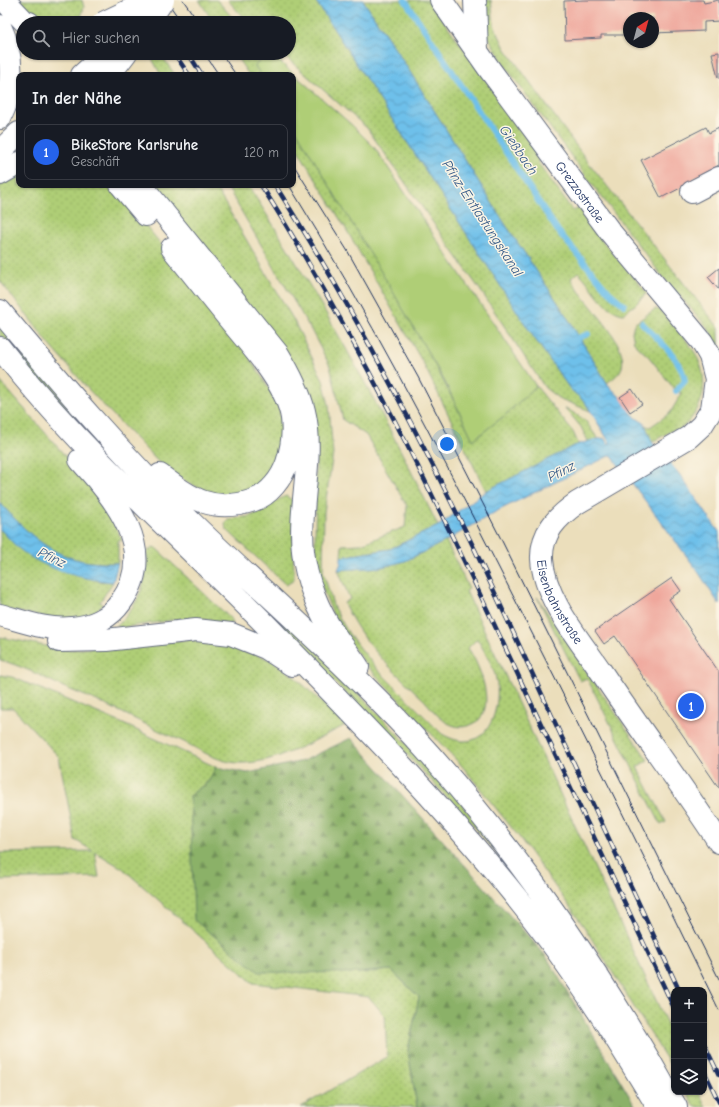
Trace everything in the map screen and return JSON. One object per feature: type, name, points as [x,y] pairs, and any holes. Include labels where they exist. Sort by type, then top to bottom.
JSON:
[{"type":"main road","points":[[4,0],[21,16]]},
{"type":"main road","points":[[118,16],[151,0]]},
{"type":"main road","points":[[153,16],[163,0]]},
{"type":"main road","name":"Grezzostraße","points":[[441,0],[611,233],[702,342],[710,356],[718,379]]},
{"type":"main road","points":[[475,0],[477,51]]},
{"type":"main road","points":[[0,26],[9,53],[11,72],[10,92],[0,118]]},
{"type":"main road","points":[[89,72],[106,65]]},
{"type":"main road","points":[[0,151],[16,136]]},
{"type":"main road","points":[[0,174],[16,165]]},
{"type":"main road","points":[[692,192],[719,178]]},
{"type":"main road","points":[[104,432],[183,492],[218,506],[244,503],[257,499],[268,492],[284,472],[293,444],[292,417],[280,388],[263,361],[123,188]]},
{"type":"main road","points":[[142,188],[278,354],[292,378],[304,412],[306,437],[303,550],[308,574],[315,599],[334,634],[357,665],[381,704]]},
{"type":"main road","points":[[0,311],[104,432],[189,521],[381,704],[415,739],[490,826],[558,917],[617,1006],[676,1107]]},
{"type":"main road","points":[[0,615],[45,626],[71,628],[92,625],[107,617],[116,609],[126,595],[132,584],[135,558],[130,531],[122,514],[109,493],[49,424],[5,355]]},
{"type":"main road","points":[[5,355],[59,418],[165,528],[263,623],[410,774],[476,848],[545,934],[603,1017],[658,1107]]},
{"type":"main road","name":"Eisenbahnstraße","points":[[718,379],[712,409],[702,425],[689,437],[562,513],[545,538],[542,558],[546,584],[576,635],[719,842]]},
{"type":"main road","points":[[0,627],[62,642],[106,640],[196,630],[231,634],[266,648],[299,669],[343,705]]},
{"type":"green space","points":[[13,0],[82,0],[84,7],[81,16],[43,14],[42,16],[36,16],[27,12]]},
{"type":"green space","points":[[199,0],[217,0],[231,16],[209,16]]},
{"type":"green space","points":[[228,0],[315,0],[533,336],[570,389],[585,402],[590,411],[558,398],[545,388],[485,297],[367,128],[289,60],[296,60],[296,16],[242,16]]},
{"type":"green space","points":[[363,0],[429,0],[538,153],[538,163],[573,211],[579,208],[604,243],[647,293],[623,314],[609,308],[578,272],[571,278],[576,287],[612,333],[618,345],[622,357],[622,367],[618,374],[607,383],[562,309],[505,224]]},
{"type":"green space","points":[[481,0],[491,0],[494,25],[505,48],[585,158],[719,328],[719,346],[707,327],[662,276],[505,66],[489,38],[481,12]]},
{"type":"green space","points":[[153,60],[165,60],[173,72],[159,72]]},
{"type":"green space","points":[[239,60],[261,60],[255,66],[259,72],[247,72]]},
{"type":"green space","points":[[261,60],[278,60],[292,72],[259,72],[255,66]]},
{"type":"green space","points":[[296,76],[353,126],[374,147],[536,386],[504,416],[473,440],[445,382],[296,130]]},
{"type":"green space","points":[[296,130],[341,202],[410,319],[473,439],[504,416],[536,386],[573,432],[579,445],[486,491],[423,363],[346,229],[296,147]]},
{"type":"green space","points":[[16,172],[16,188],[114,188],[230,327],[279,404],[284,442],[274,469],[260,485],[250,491],[242,493],[212,495],[168,472],[89,390],[50,345],[0,281],[0,184]]},
{"type":"green space","points":[[150,188],[216,188],[293,319],[323,380],[329,405],[333,454],[324,512],[323,571],[334,608],[349,634],[377,669],[442,734],[456,740],[468,741],[478,738],[486,731],[495,710],[497,697],[497,684],[494,672],[477,639],[468,648],[481,675],[486,697],[485,707],[482,716],[475,723],[460,727],[455,726],[438,716],[425,701],[390,667],[360,632],[344,603],[350,599],[338,570],[382,567],[405,561],[446,541],[469,589],[466,591],[671,1033],[671,1066],[583,925],[519,837],[462,766],[367,666],[338,628],[317,574],[315,558],[316,447]]},
{"type":"green space","points":[[228,188],[250,188],[274,226],[372,395],[438,526],[390,549],[341,557],[342,545],[361,544],[405,527],[407,506],[366,435],[343,420],[330,366],[311,330]]},
{"type":"green space","points":[[655,309],[660,310],[692,347],[700,364],[704,386],[699,407],[686,424],[677,432],[675,429],[652,442],[644,425],[650,427],[670,413],[682,393],[676,391],[649,357],[634,343],[632,332],[634,324]]},
{"type":"green space","points":[[0,325],[452,790],[510,870],[474,826],[380,726],[181,536],[0,338]]},
{"type":"green space","points":[[0,381],[103,499],[122,540],[118,540],[118,563],[81,561],[52,549],[26,530],[0,503]]},
{"type":"green space","points":[[564,407],[585,420],[598,439],[591,442],[588,441],[581,427]]},
{"type":"green space","points":[[286,496],[292,500],[294,580],[286,585],[226,529],[225,524],[232,519],[247,517],[255,514]]},
{"type":"green space","points":[[0,529],[17,547],[98,581],[113,582],[100,602],[103,605],[93,613],[69,622],[0,608]]},
{"type":"green space","points":[[153,547],[156,548],[230,618],[232,621],[231,624],[207,620],[180,619],[119,628],[117,626],[131,610],[140,592],[146,573],[147,552]]},
{"type":"green space","points":[[537,597],[648,760],[637,767],[666,822],[661,825],[587,678],[580,681]]},
{"type":"green space","points":[[0,637],[67,650],[199,639],[225,642],[273,661],[295,677],[346,725],[296,749],[271,759],[257,762],[235,763],[218,759],[91,698],[61,686],[24,668],[0,660]]},
{"type":"green space","points":[[0,675],[12,677],[117,721],[216,767],[208,782],[190,795],[358,973],[391,970],[419,997],[408,1050],[417,1107],[301,1107],[387,1057],[385,1016],[369,997],[253,983],[122,868],[95,852],[99,877],[0,880],[0,853],[93,851],[75,840],[59,757],[13,708],[0,708]]},
{"type":"green space","points":[[351,738],[546,956],[636,1107],[417,1107],[408,1050],[419,997],[391,970],[358,973],[259,972],[194,920],[190,795],[208,782],[216,767],[248,773],[303,761]]},
{"type":"green space","points":[[688,1095],[700,1095],[706,1107],[695,1107]]},
{"type":"water","points":[[315,0],[363,0],[505,224],[562,309],[607,383],[636,418],[644,422],[652,442],[680,475],[719,532],[719,604],[697,570],[611,455],[497,511],[446,541],[405,561],[382,567],[338,570],[341,563],[341,557],[390,549],[438,526],[486,491],[574,446],[604,438],[608,444],[610,443],[585,402],[570,389],[533,336]]},
{"type":"water","name":"Pfinz","points":[[0,503],[26,530],[52,549],[81,561],[118,563],[113,582],[101,581],[62,572],[27,555],[0,529]]},
{"type":"building","points":[[703,0],[704,3],[719,0],[719,21],[704,22],[704,31],[659,33],[659,12],[623,12],[623,35],[601,35],[601,38],[565,40],[564,1]]},
{"type":"building","points":[[719,52],[719,78],[718,78],[712,53]]},
{"type":"building","points":[[706,127],[709,133],[719,128],[719,165],[693,179],[694,181],[661,198],[641,160]]},
{"type":"building","points":[[719,268],[719,290],[708,277]]},
{"type":"building","points":[[632,389],[642,404],[630,412],[620,397]]},
{"type":"building","points":[[672,578],[681,591],[669,599],[719,672],[719,788],[615,636],[604,644],[595,631]]},
{"type":"waterway","name":"Gießbach","points":[[405,0],[558,231],[609,292],[624,305]]},
{"type":"waterway","name":"Gießbach","points":[[642,323],[668,349],[679,364],[685,381],[676,391]]},
{"type":"waterway","points":[[573,340],[588,334]]},
{"type":"tram line","points":[[166,0],[177,16]]},
{"type":"tram line","points":[[183,0],[194,16]]},
{"type":"tram line","points":[[209,60],[217,72]]},
{"type":"tram line","points":[[226,60],[234,72]]},
{"type":"tram line","points":[[296,169],[347,250],[418,377],[500,537],[719,979]]},
{"type":"tram line","points":[[291,188],[346,280],[400,377],[530,628],[719,1010]]},
{"type":"railway","points":[[136,0],[148,16]]},
{"type":"railway","points":[[150,0],[162,16]]},
{"type":"railway","points":[[179,60],[187,72]]},
{"type":"railway","points":[[192,60],[200,72]]},
{"type":"railway","points":[[263,188],[330,300],[394,418],[482,599],[671,1002]]},
{"type":"railway","points":[[277,188],[303,229],[355,319],[405,411],[452,504],[475,550],[678,987]]},
{"type":"railway","points":[[707,1050],[719,1075]]},
{"type":"railway","points":[[707,1077],[719,1102]]},
{"type":"place","name":"BikeStore Karlsruhe","points":[[691,706]]},
{"type":"water label","name":"Pfinz-Entlastungskanal","points":[[483,218]]}]
